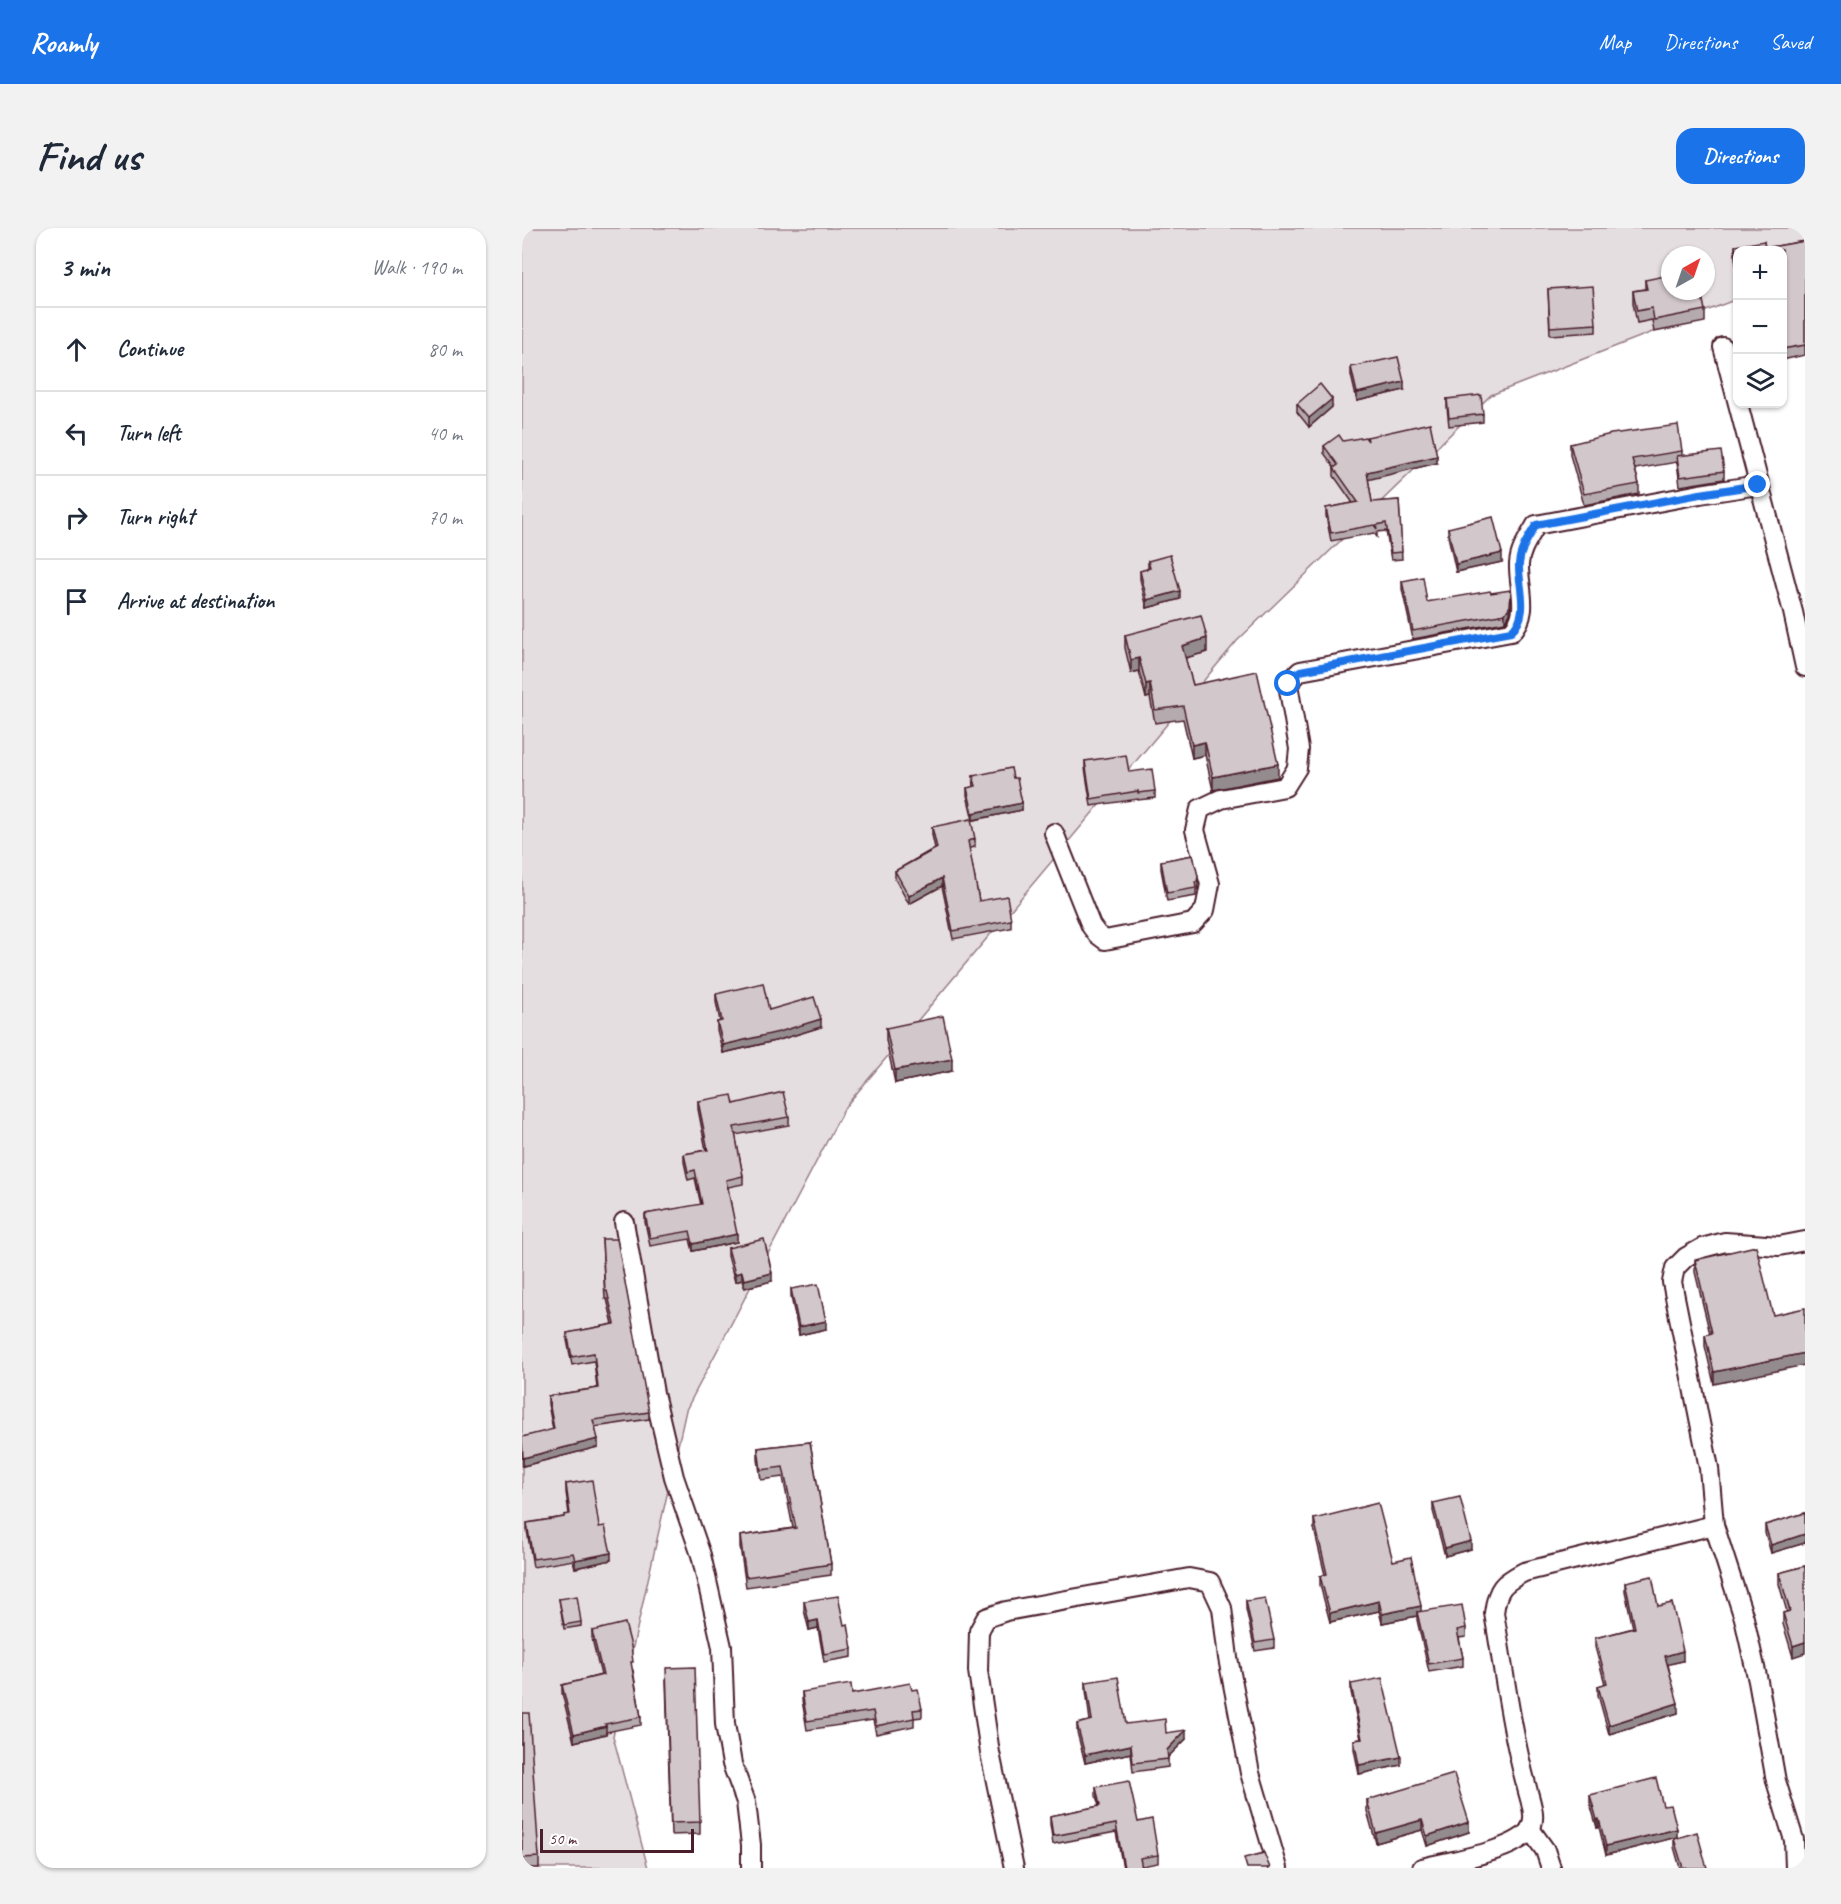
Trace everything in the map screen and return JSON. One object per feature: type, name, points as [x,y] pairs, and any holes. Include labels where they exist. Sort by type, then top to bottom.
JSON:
[{"type":"street","points":[[1722,347],[1793,612],[1805,667]]},
{"type":"street","points":[[1054,833],[1091,927],[1105,940],[1192,923],[1205,910],[1210,884],[1196,830],[1200,809],[1221,800],[1285,787],[1297,768],[1299,749],[1288,684],[1300,671],[1511,632],[1518,626],[1522,614],[1519,563],[1523,546],[1536,525],[1758,485]]},
{"type":"street","points":[[624,1222],[659,1414],[674,1477],[701,1555],[722,1647],[725,1724],[732,1764],[746,1802],[751,1868]]},
{"type":"street","points":[[1795,1868],[1794,1840],[1776,1781],[1744,1618],[1714,1525],[1709,1468],[1672,1282],[1675,1268],[1686,1257],[1702,1248],[1725,1242],[1779,1246],[1805,1241]]},
{"type":"street","points":[[1422,1868],[1496,1850],[1519,1841],[1530,1829],[1534,1813],[1516,1749],[1494,1613],[1496,1597],[1505,1582],[1524,1572],[1714,1525]]},
{"type":"street","points":[[1014,1868],[990,1753],[978,1671],[979,1631],[986,1618],[1006,1611],[1189,1578],[1210,1582],[1222,1608],[1228,1658],[1250,1773],[1278,1868]]},
{"type":"street","points":[[1530,1829],[1545,1850],[1551,1868]]},
{"type":"shaded area","points":[[522,228],[1805,228],[1805,273],[1787,255],[1787,246],[1733,246],[1733,301],[1491,395],[1237,641],[845,1107],[686,1410],[613,1736],[648,1868],[522,1868]]},
{"type":"building","points":[[1764,241],[1765,246],[1735,246]]},
{"type":"building","points":[[1805,241],[1805,345],[1787,348],[1787,246],[1776,246]]},
{"type":"building","points":[[1661,277],[1661,300],[1703,300],[1705,310],[1654,320],[1652,308],[1637,311],[1633,291],[1647,289],[1645,280]]},
{"type":"building","points":[[1593,286],[1596,324],[1550,327],[1548,289]]},
{"type":"building","points":[[1398,357],[1404,382],[1357,393],[1351,367]]},
{"type":"building","points":[[1320,384],[1332,399],[1309,418],[1297,404]]},
{"type":"building","points":[[1481,395],[1483,414],[1449,418],[1447,399]]},
{"type":"building","points":[[1430,423],[1437,456],[1367,472],[1372,502],[1399,500],[1402,552],[1391,553],[1386,523],[1376,525],[1377,529],[1374,525],[1331,533],[1326,508],[1358,502],[1334,468],[1338,465],[1324,446],[1339,435],[1343,441],[1365,437],[1368,441],[1367,437]]},
{"type":"building","points":[[1678,425],[1682,451],[1632,459],[1639,484],[1584,494],[1570,444],[1611,434]]},
{"type":"building","points":[[1721,451],[1724,471],[1680,477],[1677,456]]},
{"type":"building","points":[[1493,517],[1502,553],[1456,564],[1448,528]]},
{"type":"building","points":[[1170,555],[1180,591],[1147,600],[1140,571],[1150,568],[1148,561]]},
{"type":"building","points":[[1423,577],[1427,602],[1490,591],[1491,593],[1511,590],[1510,606],[1505,614],[1413,631],[1402,581]]},
{"type":"building","points":[[1201,615],[1207,638],[1182,646],[1193,685],[1257,671],[1278,764],[1213,777],[1205,742],[1192,745],[1183,706],[1155,710],[1150,683],[1146,684],[1139,658],[1131,660],[1125,635]]},
{"type":"building","points":[[1126,755],[1129,772],[1152,769],[1155,791],[1138,793],[1138,791],[1091,799],[1085,761]]},
{"type":"building","points":[[1011,768],[1013,778],[1017,778],[1022,803],[973,813],[967,788],[976,786],[973,776]]},
{"type":"building","points":[[971,819],[975,839],[968,841],[979,901],[1007,896],[1011,920],[953,931],[942,878],[909,896],[895,871],[937,848],[932,827]]},
{"type":"building","points":[[1193,855],[1198,876],[1195,882],[1196,888],[1167,893],[1161,861]]},
{"type":"building","points":[[763,983],[769,1010],[814,997],[821,1019],[723,1045],[717,1022],[722,1021],[716,994]]},
{"type":"building","points":[[943,1016],[952,1059],[895,1070],[886,1028]]},
{"type":"building","points":[[783,1092],[789,1117],[734,1127],[743,1176],[726,1180],[737,1234],[693,1244],[690,1231],[650,1238],[645,1214],[702,1204],[695,1170],[688,1172],[684,1154],[708,1150],[698,1101],[732,1095],[734,1104]]},
{"type":"building","points":[[602,1239],[617,1239],[649,1412],[593,1420],[598,1439],[523,1458],[522,1437],[554,1429],[548,1396],[598,1388],[594,1353],[572,1357],[567,1333],[615,1324],[607,1291],[605,1291]]},
{"type":"building","points":[[764,1239],[772,1273],[744,1280],[742,1272],[735,1274],[728,1248]]},
{"type":"building","points":[[1756,1246],[1773,1315],[1805,1308],[1805,1353],[1714,1372],[1705,1335],[1712,1333],[1695,1260]]},
{"type":"building","points":[[818,1284],[826,1321],[799,1327],[791,1289]]},
{"type":"building","points":[[810,1442],[831,1564],[746,1577],[740,1536],[796,1528],[783,1467],[761,1470],[758,1448]]},
{"type":"building","points":[[592,1480],[599,1527],[605,1526],[611,1553],[575,1560],[573,1553],[533,1559],[527,1523],[570,1514],[566,1484]]},
{"type":"building","points":[[1460,1497],[1471,1541],[1445,1548],[1433,1503]]},
{"type":"building","points":[[1378,1503],[1393,1561],[1411,1557],[1421,1606],[1382,1614],[1379,1601],[1330,1613],[1320,1576],[1327,1574],[1314,1519]]},
{"type":"building","points":[[1805,1513],[1805,1534],[1771,1545],[1765,1525]]},
{"type":"building","points":[[1805,1566],[1805,1642],[1793,1646],[1783,1613],[1790,1611],[1779,1573]]},
{"type":"building","points":[[1652,1576],[1658,1606],[1672,1603],[1683,1651],[1665,1656],[1678,1703],[1609,1725],[1598,1686],[1607,1683],[1595,1638],[1635,1628],[1625,1582]]},
{"type":"building","points":[[577,1596],[581,1622],[564,1625],[559,1599]]},
{"type":"building","points":[[838,1596],[844,1625],[848,1624],[852,1649],[824,1654],[818,1620],[809,1622],[804,1601]]},
{"type":"building","points":[[1265,1598],[1274,1640],[1255,1643],[1246,1601]]},
{"type":"building","points":[[1462,1605],[1466,1628],[1457,1630],[1463,1658],[1429,1664],[1417,1612]]},
{"type":"building","points":[[625,1623],[631,1646],[633,1662],[631,1662],[641,1717],[605,1724],[606,1726],[574,1734],[562,1685],[603,1675],[592,1631]]},
{"type":"building","points":[[695,1667],[700,1822],[671,1823],[666,1668]]},
{"type":"building","points":[[1118,1677],[1126,1724],[1165,1719],[1166,1733],[1186,1730],[1167,1750],[1168,1759],[1133,1763],[1131,1745],[1085,1755],[1077,1724],[1092,1720],[1086,1682]]},
{"type":"building","points":[[1382,1678],[1401,1757],[1359,1765],[1354,1740],[1362,1739],[1351,1684]]},
{"type":"building","points":[[910,1683],[912,1690],[918,1689],[922,1709],[913,1710],[914,1718],[876,1726],[873,1711],[807,1721],[802,1692],[851,1684],[852,1694]]},
{"type":"building","points":[[522,1713],[529,1713],[539,1857],[522,1858]]},
{"type":"building","points":[[1454,1774],[1469,1822],[1427,1836],[1422,1820],[1376,1833],[1367,1800]]},
{"type":"building","points":[[1656,1778],[1663,1806],[1671,1805],[1677,1829],[1606,1846],[1590,1795]]},
{"type":"building","points":[[1129,1781],[1138,1822],[1152,1819],[1158,1855],[1140,1858],[1142,1868],[1124,1868],[1116,1824],[1053,1836],[1050,1816],[1100,1806],[1096,1787]]},
{"type":"building","points":[[1697,1832],[1707,1868],[1683,1868],[1674,1839]]},
{"type":"building","points":[[1264,1853],[1270,1868],[1247,1868],[1244,1858]]},
{"type":"route","points":[[1288,684],[1300,671],[1511,632],[1518,626],[1522,614],[1519,563],[1523,546],[1536,525],[1758,485]]}]
